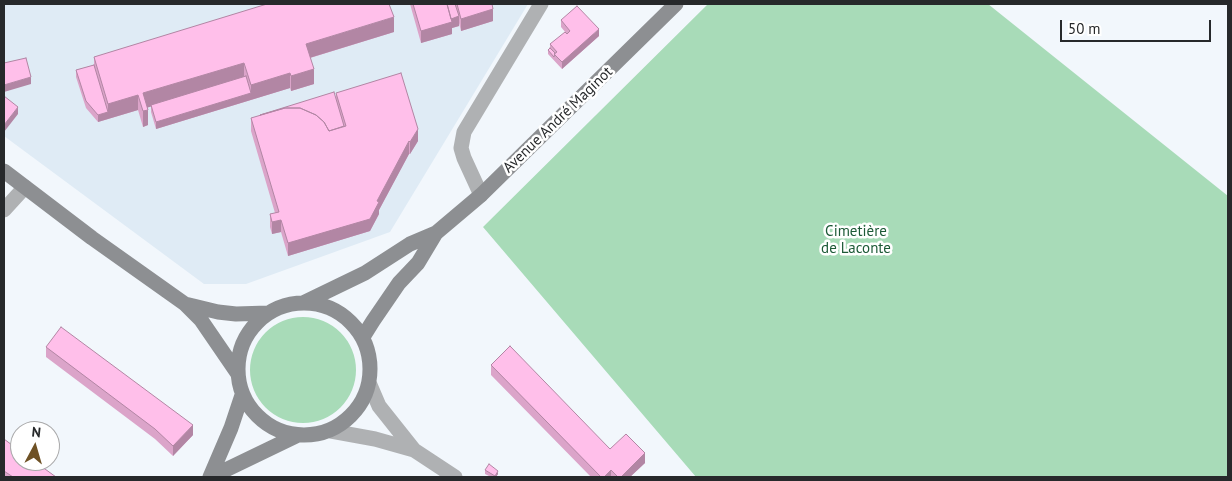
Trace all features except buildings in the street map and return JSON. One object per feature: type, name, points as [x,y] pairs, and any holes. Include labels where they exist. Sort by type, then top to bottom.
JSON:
[{"type":"street","points":[[481,196],[461,148],[464,132],[541,4]]},
{"type":"street","name":"Avenue André Maginot","points":[[303,303],[365,272],[410,244],[436,232],[481,196],[676,4]]},
{"type":"street","points":[[4,171],[92,238],[185,304],[201,320],[238,374]]},
{"type":"street","points":[[4,210],[25,186]]},
{"type":"street","name":"Avenue André Maginot","points":[[363,338],[399,283],[418,264],[436,232]]},
{"type":"street","points":[[185,304],[218,312],[236,314],[268,313],[285,306],[303,303],[327,306],[348,319],[363,338],[371,361],[370,385],[356,413],[331,431],[313,436],[296,436],[273,429],[255,414],[242,395],[238,374],[240,350],[251,329],[268,313]]},
{"type":"street","points":[[370,385],[379,406],[414,450],[455,477]]},
{"type":"street","points":[[210,477],[231,428],[242,395]]},
{"type":"street","points":[[331,431],[414,450]]},
{"type":"street","points":[[210,477],[296,436]]},
{"type":"shaded area","points":[[4,4],[528,4],[390,232],[246,284],[204,284],[4,136]]},
{"type":"green space","name":"Cimetière de Laconte","points":[[708,4],[988,4],[1228,196],[1228,477],[696,477],[483,227]]},
{"type":"green space","points":[[303,317],[323,321],[341,332],[352,350],[356,370],[352,390],[341,408],[323,419],[303,423],[283,419],[265,408],[254,390],[250,370],[254,350],[265,332],[283,321]]}]
